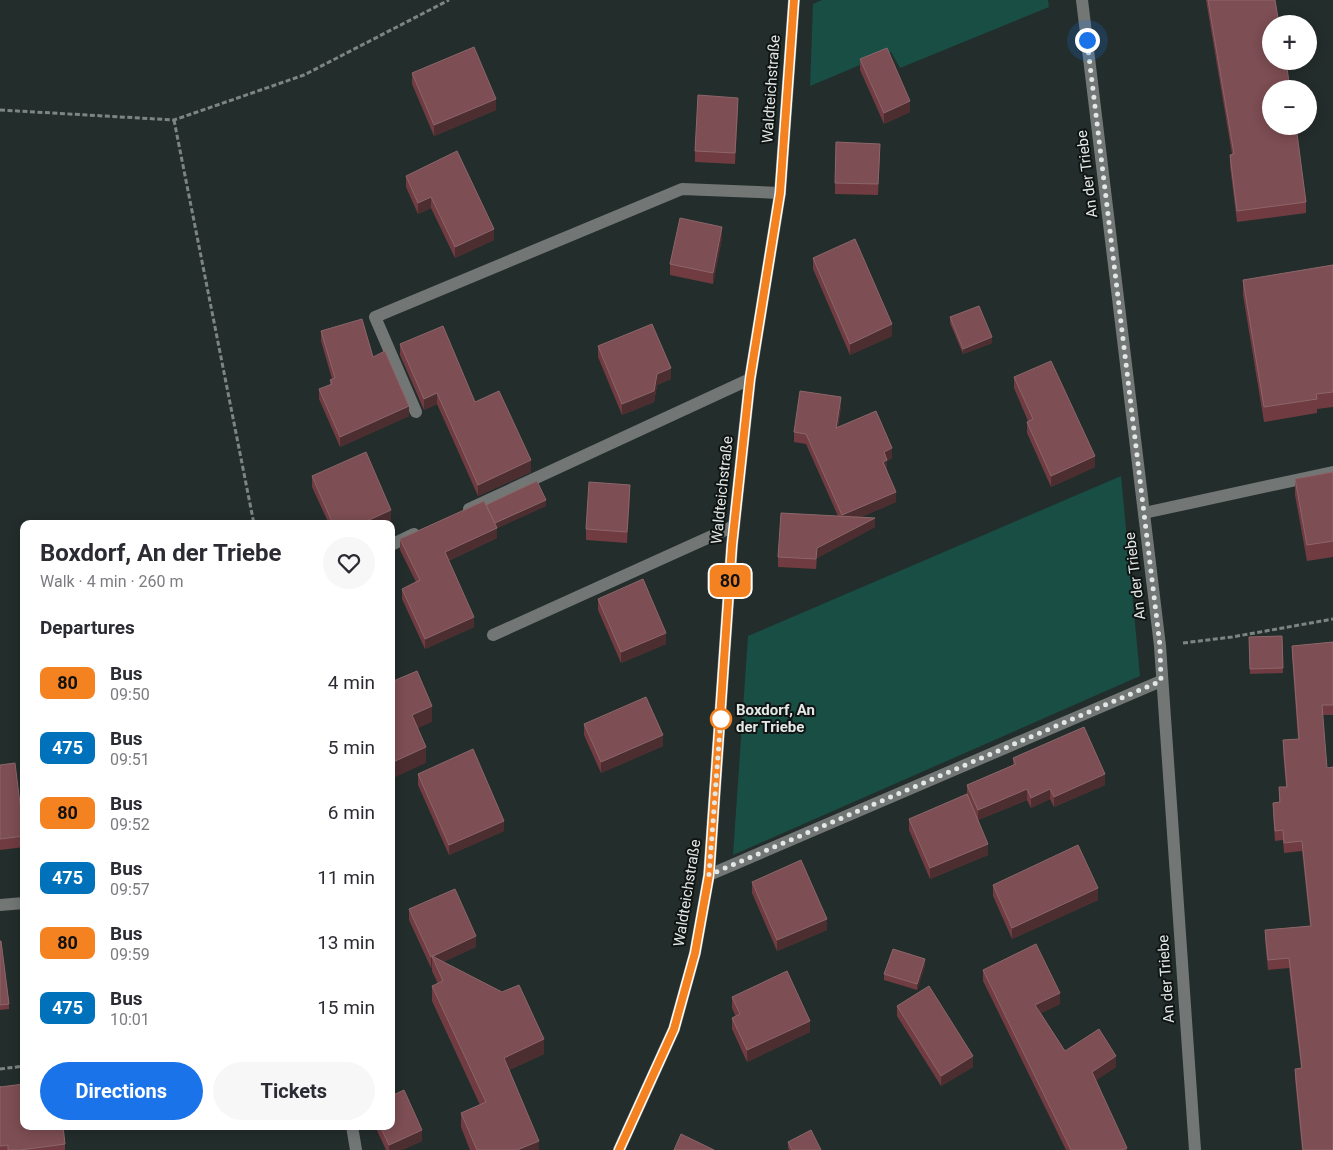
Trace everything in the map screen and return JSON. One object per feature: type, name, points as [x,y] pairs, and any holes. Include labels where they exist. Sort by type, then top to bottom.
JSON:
[{"type":"street","name":"Waldteichstraße","points":[[619,1150],[674,1029],[695,953],[709,875],[734,526],[750,379],[780,193],[794,0]]},
{"type":"street","name":"An der Triebe","points":[[1082,0],[1160,646],[1195,1150]]},
{"type":"street","points":[[416,412],[375,316],[682,189],[780,193]]},
{"type":"street","points":[[454,516],[750,379]]},
{"type":"street","points":[[1144,513],[1333,472]]},
{"type":"street","points":[[493,635],[734,526]]},
{"type":"street","points":[[395,543],[427,528]]},
{"type":"street","points":[[709,875],[1161,681]]},
{"type":"street","points":[[0,905],[20,903]]},
{"type":"street","points":[[353,1130],[356,1150]]},
{"type":"path","points":[[0,110],[174,120],[304,75],[449,0]]},
{"type":"path","points":[[174,120],[253,520]]},
{"type":"path","points":[[1160,646],[1232,637],[1333,619]]},
{"type":"path","points":[[0,1069],[20,1066]]},
{"type":"green space","points":[[822,0],[1048,0],[1049,7],[900,68],[891,52],[810,86],[813,4]]},
{"type":"green space","points":[[1121,476],[1140,676],[733,855],[748,636]]},
{"type":"building","points":[[1208,0],[1275,0],[1278,15],[1262,15],[1262,70],[1287,70],[1289,80],[1262,80],[1262,135],[1297,135],[1306,202],[1237,211],[1230,155],[1234,154]]},
{"type":"building","points":[[474,47],[496,99],[434,125],[412,73]]},
{"type":"building","points":[[887,48],[910,101],[884,113],[860,59]]},
{"type":"building","points":[[698,95],[738,98],[735,153],[695,151]]},
{"type":"building","points":[[836,142],[880,144],[878,184],[835,183]]},
{"type":"building","points":[[457,151],[494,229],[455,247],[431,197],[418,203],[406,176]]},
{"type":"building","points":[[680,218],[722,227],[713,273],[670,264]]},
{"type":"building","points":[[855,239],[892,324],[850,344],[813,258]]},
{"type":"building","points":[[1333,265],[1333,392],[1316,394],[1317,399],[1264,407],[1243,280]]},
{"type":"building","points":[[979,306],[992,337],[963,349],[950,317]]},
{"type":"building","points":[[362,319],[373,357],[385,351],[409,406],[340,437],[319,389],[332,384],[330,380],[335,378],[321,331]]},
{"type":"building","points":[[652,324],[671,368],[657,374],[654,391],[622,404],[598,346]]},
{"type":"building","points":[[443,326],[475,402],[499,391],[531,460],[478,485],[437,393],[424,399],[400,344]]},
{"type":"building","points":[[1051,361],[1095,456],[1051,476],[1027,422],[1033,419],[1014,377]]},
{"type":"building","points":[[800,391],[841,397],[836,428],[876,411],[892,448],[884,452],[887,460],[883,462],[896,492],[842,515],[806,434],[794,432]]},
{"type":"building","points":[[366,452],[391,510],[369,520],[331,520],[312,476]]},
{"type":"building","points":[[1333,472],[1333,541],[1307,545],[1295,479]]},
{"type":"building","points":[[537,481],[546,500],[495,523],[486,505]]},
{"type":"building","points":[[589,482],[630,485],[627,532],[586,529]]},
{"type":"building","points":[[484,501],[497,528],[445,552],[474,617],[425,639],[402,589],[420,580],[400,539]]},
{"type":"building","points":[[781,513],[875,518],[817,548],[816,559],[778,557]]},
{"type":"building","points":[[643,579],[666,633],[621,652],[598,599]]},
{"type":"building","points":[[1282,636],[1283,668],[1250,669],[1249,637]]},
{"type":"building","points":[[1333,642],[1333,705],[1322,705],[1327,768],[1333,767],[1333,1150],[1303,1150],[1295,1069],[1302,1068],[1289,958],[1268,960],[1265,930],[1311,926],[1302,841],[1284,843],[1283,830],[1275,831],[1273,803],[1280,802],[1279,787],[1287,787],[1283,740],[1299,739],[1292,646]]},
{"type":"building","points":[[417,671],[432,706],[412,715],[426,747],[395,761],[395,680]]},
{"type":"building","points":[[646,697],[663,735],[601,762],[584,724]]},
{"type":"building","points":[[1084,727],[1105,774],[1054,797],[1050,789],[1031,798],[1027,789],[978,810],[967,785],[1016,764],[1013,758]]},
{"type":"building","points":[[473,749],[504,821],[449,845],[418,774]]},
{"type":"building","points":[[15,763],[20,804],[20,836],[0,839],[0,765]]},
{"type":"building","points":[[967,794],[988,844],[930,868],[909,819]]},
{"type":"building","points":[[1078,845],[1098,888],[1012,928],[993,885]]},
{"type":"building","points":[[801,860],[827,919],[777,940],[752,882]]},
{"type":"building","points":[[455,889],[476,936],[431,957],[409,909]]},
{"type":"building","points":[[0,941],[9,1004],[0,1005]]},
{"type":"building","points":[[1036,944],[1060,993],[1035,1005],[1065,1051],[1099,1029],[1116,1056],[1092,1072],[1127,1148],[1122,1150],[1071,1150],[983,970]]},
{"type":"building","points":[[893,949],[925,959],[917,984],[884,974]]},
{"type":"building","points":[[432,956],[502,992],[519,985],[544,1039],[504,1058],[539,1141],[517,1150],[477,1150],[461,1113],[486,1102],[432,986],[443,981]]},
{"type":"building","points":[[787,971],[810,1021],[747,1050],[732,1018],[740,1014],[732,997]]},
{"type":"building","points":[[929,986],[973,1056],[941,1076],[897,1006]]},
{"type":"building","points":[[20,1084],[20,1130],[63,1130],[65,1144],[20,1150],[8,1150],[8,1145],[0,1146],[0,1087]]},
{"type":"building","points":[[404,1090],[422,1130],[389,1145],[382,1130],[395,1130],[395,1094]]},
{"type":"building","points":[[811,1130],[821,1150],[792,1150],[788,1142]]},
{"type":"building","points":[[681,1134],[714,1150],[674,1150]]},
{"type":"bus line","name":"80","points":[[619,1150],[674,1029],[695,953],[709,875],[732,545],[750,379],[780,193],[794,0]]},
{"type":"place","name":"Boxdorf, An der Triebe","points":[[721,719]]},
{"type":"route","points":[[721,719],[721,716],[709,875],[1161,681],[1160,646],[1087,40]]}]
